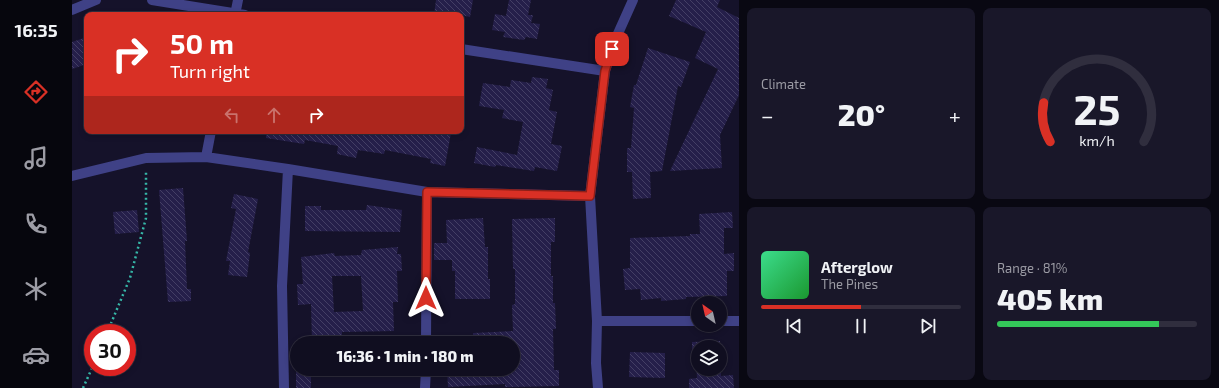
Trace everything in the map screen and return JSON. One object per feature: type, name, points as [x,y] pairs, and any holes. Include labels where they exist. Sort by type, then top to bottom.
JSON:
[{"type":"street","points":[[72,10],[96,0]]},
{"type":"street","points":[[152,0],[226,12]]},
{"type":"street","points":[[238,0],[238,12]]},
{"type":"street","points":[[598,388],[596,363],[597,320],[590,196],[605,71],[616,38],[633,0]]},
{"type":"street","points":[[464,49],[605,71]]},
{"type":"street","points":[[206,157],[210,134]]},
{"type":"street","points":[[72,176],[146,158],[206,157],[427,192],[590,196]]},
{"type":"street","points":[[284,388],[282,286],[288,169]]},
{"type":"street","points":[[426,336],[427,192]]},
{"type":"street","points":[[597,320],[691,321]]},
{"type":"street","points":[[727,321],[739,321]]},
{"type":"street","points":[[425,388],[426,376]]},
{"type":"path","points":[[111,324],[130,278],[146,218],[146,158]]},
{"type":"path","points":[[83,388],[88,376]]},
{"type":"building","points":[[436,0],[473,0],[470,17],[464,16],[464,12],[434,12]]},
{"type":"building","points":[[509,0],[531,0],[528,15],[533,15],[531,23],[540,24],[537,39],[526,37],[524,40],[503,37],[505,32],[492,30],[495,14],[506,16]]},
{"type":"building","points":[[676,0],[720,0],[717,7],[739,18],[739,95],[720,135],[722,168],[670,171],[718,69],[695,58],[706,32],[669,16]]},
{"type":"building","points":[[84,38],[84,65],[72,69],[72,42]]},
{"type":"building","points":[[648,48],[690,62],[681,87],[678,86],[662,171],[650,172],[651,198],[633,199],[632,172],[627,172],[627,148],[631,148],[634,108],[630,107],[634,85],[636,85]]},
{"type":"building","points":[[532,77],[548,79],[546,88],[553,90],[549,110],[557,112],[551,144],[562,146],[557,171],[535,167],[534,171],[474,163],[477,147],[517,155],[523,122],[502,118],[504,110],[479,106],[483,83],[510,87],[511,80],[531,83]]},
{"type":"building","points":[[266,134],[451,134],[445,166],[430,163],[431,159],[385,150],[384,154],[358,150],[356,158],[337,154],[338,146],[305,140],[304,144],[266,138]]},
{"type":"building","points":[[183,188],[187,241],[185,241],[187,289],[191,289],[191,301],[168,302],[159,190]]},
{"type":"building","points":[[234,194],[258,199],[248,252],[250,253],[247,277],[228,275],[230,261],[226,261],[236,209],[231,208]]},
{"type":"building","points":[[367,205],[402,210],[400,232],[305,231],[305,206],[321,206],[321,210],[366,210]]},
{"type":"building","points":[[137,210],[139,232],[115,234],[113,212]]},
{"type":"building","points":[[732,212],[733,228],[724,228],[724,254],[734,253],[734,271],[727,271],[727,296],[691,296],[686,297],[686,299],[661,301],[661,298],[641,300],[640,289],[625,290],[623,269],[630,268],[630,238],[690,236],[690,234],[700,234],[699,214]]},
{"type":"building","points":[[483,218],[485,247],[488,247],[488,279],[490,279],[490,299],[455,299],[455,271],[452,271],[452,260],[434,260],[434,243],[447,243],[446,220]]},
{"type":"building","points":[[555,218],[555,242],[551,242],[551,276],[553,276],[553,303],[555,303],[556,329],[553,329],[554,370],[559,370],[559,386],[505,387],[505,384],[448,387],[447,376],[520,376],[520,336],[473,336],[473,333],[513,331],[512,305],[515,304],[515,269],[513,269],[512,219]]},
{"type":"building","points":[[398,247],[397,254],[401,254],[402,271],[397,271],[398,302],[393,302],[394,331],[342,332],[342,336],[312,336],[311,304],[298,305],[297,284],[303,284],[301,257],[334,253],[335,256],[361,255],[362,250]],"holes":[[[332,276],[361,276],[363,311],[334,312]]]},
{"type":"building","points":[[630,352],[665,353],[665,378],[629,377]]},
{"type":"building","points":[[733,375],[734,388],[689,388],[689,379],[697,378],[697,376]]},
{"type":"building","points":[[296,376],[311,376],[311,388],[296,388]]},
{"type":"route","points":[[426,298],[427,192],[590,196],[605,71],[612,49]]}]
